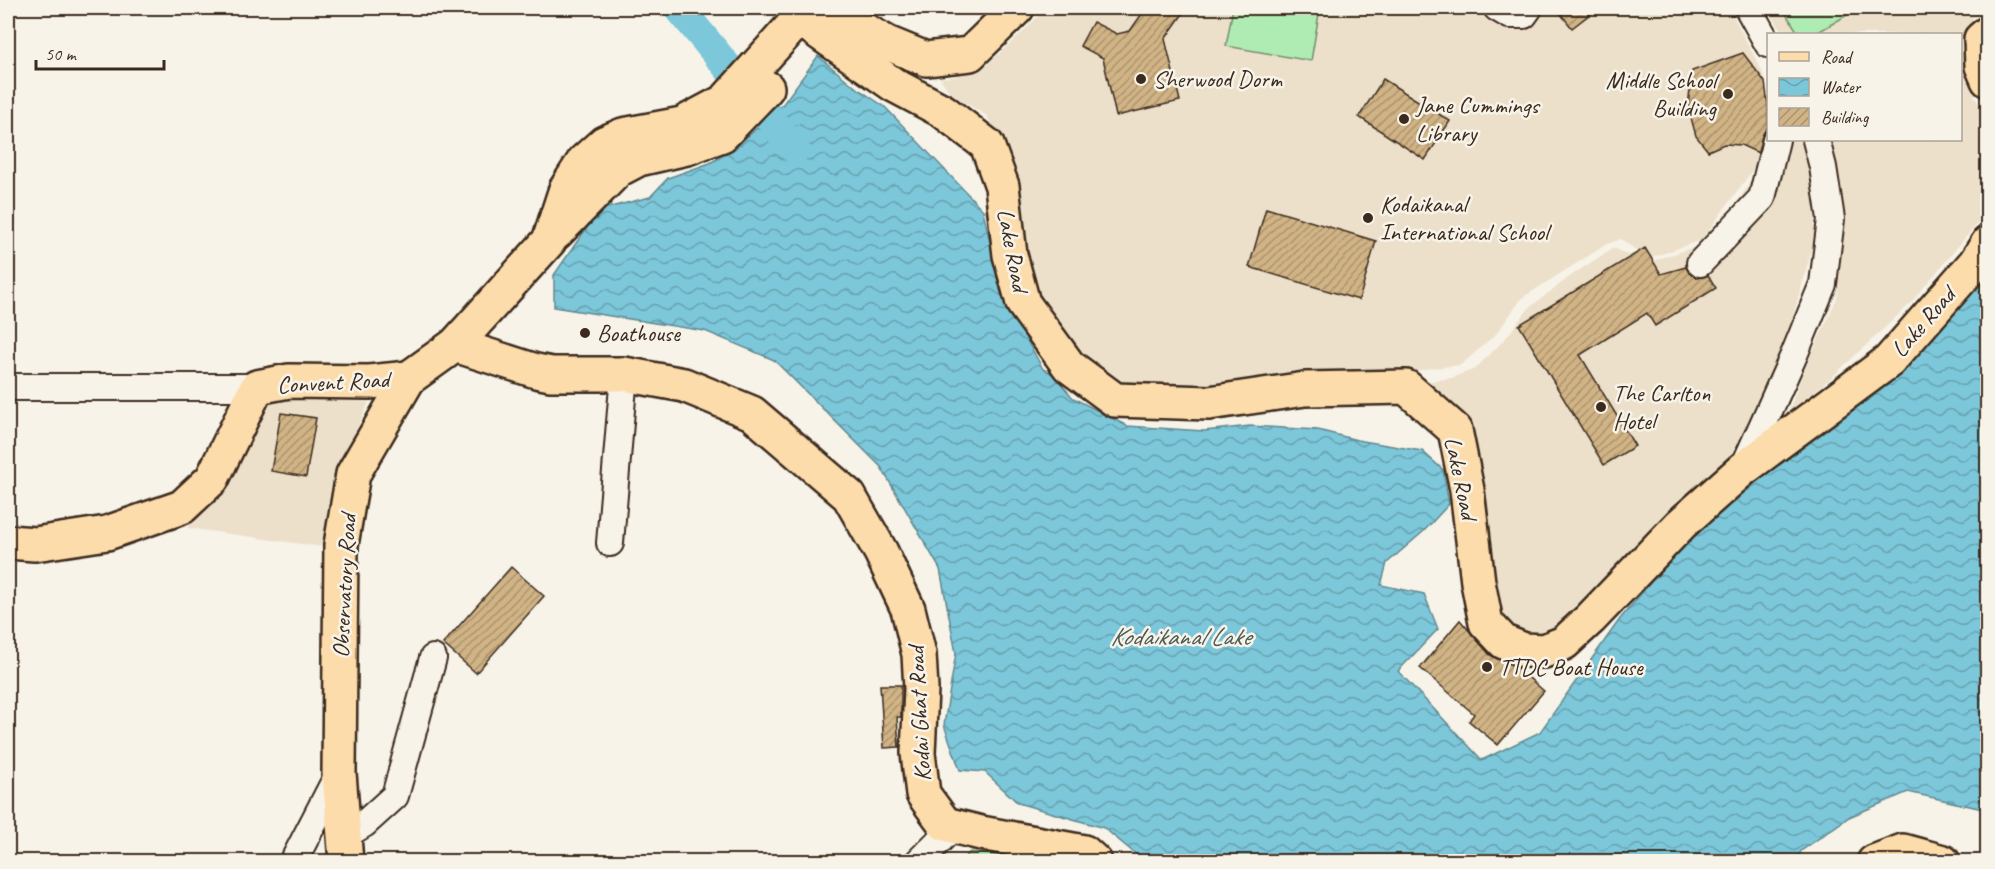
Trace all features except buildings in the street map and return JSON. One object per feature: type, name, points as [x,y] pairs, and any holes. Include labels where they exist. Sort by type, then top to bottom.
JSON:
[{"type":"main road","points":[[812,15],[926,59],[970,54],[1017,8]]},
{"type":"main road","name":"Observatory Road","points":[[345,849],[339,773],[341,545],[353,474],[408,378],[455,345],[549,241],[566,189],[584,161],[604,143],[623,135],[682,124],[733,109],[787,49],[812,15]]},
{"type":"main road","name":"Lake Road","points":[[812,15],[894,85],[943,111],[987,145],[1002,186],[1010,255],[1023,303],[1069,366],[1115,400],[1209,403],[1305,389],[1406,387],[1455,430],[1467,490],[1478,582],[1486,622],[1504,642],[1534,652],[1554,649],[1564,643],[1681,524],[1743,469],[1889,362],[1975,263],[1988,243]]},
{"type":"main road","points":[[1988,33],[1981,39],[1982,66],[1988,80]]},
{"type":"main road","name":"Kodai Ghat Road","points":[[455,345],[551,374],[624,374],[684,385],[752,413],[849,496],[881,552],[908,609],[920,654],[918,753],[923,794],[945,824],[954,826]]},
{"type":"main road","name":"Convent Road","points":[[8,542],[35,544],[107,533],[182,507],[212,479],[258,387],[290,381],[369,382],[408,378]]},
{"type":"main road","points":[[954,826],[1084,852],[1095,861]]},
{"type":"main road","points":[[1874,861],[1903,851],[1943,861]]},
{"type":"street","points":[[1497,8],[1509,15],[1524,15],[1529,8]]},
{"type":"street","points":[[1748,8],[1767,46]]},
{"type":"street","points":[[1700,263],[1762,198],[1776,141]]},
{"type":"street","points":[[1743,469],[1823,284],[1831,219],[1816,141]]},
{"type":"street","points":[[609,543],[624,374]]},
{"type":"street","points":[[8,387],[258,387]]},
{"type":"street","points":[[345,849],[364,824],[395,796],[433,658]]},
{"type":"street","points":[[293,861],[339,773]]},
{"type":"street","points":[[918,861],[954,826]]},
{"type":"shaded area","name":"Kodaikanal International School","points":[[1045,8],[1729,8],[1762,71],[1767,89],[1767,139],[1759,161],[1702,240],[1647,259],[1621,239],[1607,244],[1522,298],[1496,334],[1461,365],[1401,374],[1361,368],[1177,389],[1117,383],[1071,349],[1028,280],[1002,144],[987,116],[951,94],[940,78],[954,77],[988,64]]},
{"type":"shaded area","points":[[1768,8],[1988,8],[1973,18],[1962,42],[1962,33],[1782,33]]},
{"type":"shaded area","points":[[1962,50],[1967,80],[1987,122],[1987,212],[1909,305],[1832,377],[1787,415],[1837,298],[1844,229],[1836,165],[1830,141],[1962,141]]},
{"type":"shaded area","name":"The Carlton Hotel","points":[[1770,141],[1807,141],[1816,173],[1814,242],[1789,330],[1745,438],[1698,494],[1560,632],[1536,644],[1493,617],[1494,587],[1484,475],[1471,431],[1418,383],[1451,378],[1475,369],[1505,339],[1529,308],[1572,275],[1613,248],[1646,263],[1706,243],[1739,200],[1758,169]]},
{"type":"shaded area","points":[[271,396],[369,402],[331,487],[323,547],[187,528],[228,487]]},
{"type":"green space","points":[[1233,8],[1320,8],[1311,61],[1226,46]]},
{"type":"green space","points":[[1782,8],[1859,8],[1817,33],[1798,33]]},
{"type":"green space","points":[[970,852],[1006,856],[1022,861],[961,861]]},
{"type":"water","name":"Kodaikanal Lake","points":[[818,56],[854,86],[885,107],[983,210],[1001,294],[1043,369],[1053,374],[1073,398],[1127,426],[1204,431],[1250,426],[1318,430],[1357,440],[1422,451],[1443,470],[1449,504],[1424,531],[1387,563],[1381,585],[1424,594],[1438,629],[1398,671],[1482,760],[1540,732],[1620,619],[1675,553],[1733,500],[1814,437],[1987,260],[1987,810],[1908,792],[1849,817],[1801,851],[1797,861],[1144,861],[1104,828],[1018,803],[985,772],[960,770],[944,725],[956,653],[940,569],[881,467],[774,360],[705,331],[554,307],[554,275],[599,210],[650,197],[668,178],[710,163],[734,149],[783,104]]},
{"type":"waterway","points":[[679,8],[795,149]]},
{"type":"place","name":"Sherwood Dorm","points":[[1141,79]]},
{"type":"place","name":"Middle School Building","points":[[1728,94]]},
{"type":"place","name":"Jane Cummings Library","points":[[1404,119]]},
{"type":"place","name":"Kodaikanal International School","points":[[1368,218]]},
{"type":"place","name":"Boathouse","points":[[585,333]]},
{"type":"place","name":"The Carlton Hotel","points":[[1601,407]]},
{"type":"place","name":"TTDC Boat House","points":[[1487,667]]}]
